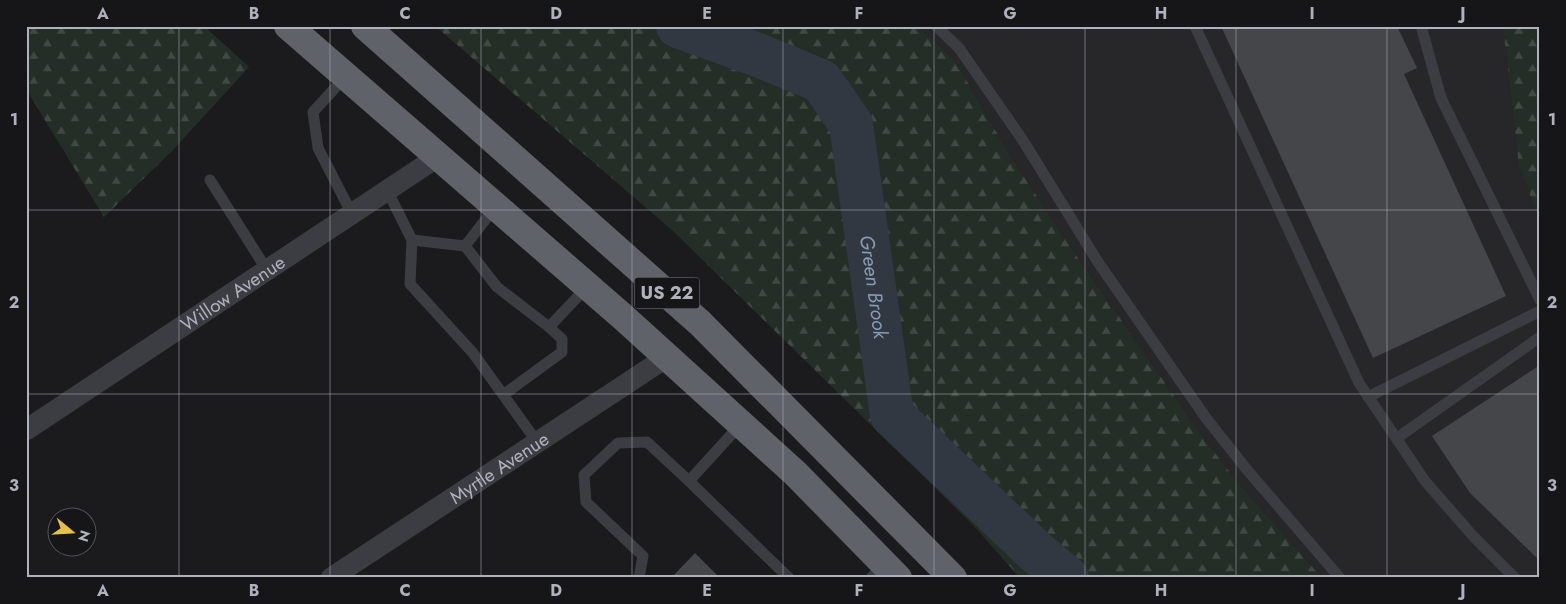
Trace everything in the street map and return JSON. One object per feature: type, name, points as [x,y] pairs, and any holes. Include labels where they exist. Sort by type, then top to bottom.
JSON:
[{"type":"highway","name":"US 22","points":[[288,26],[588,286],[795,473],[884,573]]},
{"type":"highway","name":"US 22","points":[[365,26],[700,323],[953,578]]},
{"type":"street","name":"Willow Avenue","points":[[26,430],[439,156]]},
{"type":"street","name":"Myrtle Avenue","points":[[331,578],[667,357]]},
{"type":"lane","points":[[936,26],[959,48],[1022,139],[1098,262],[1206,418],[1340,578]]},
{"type":"lane","points":[[1195,26],[1359,384],[1425,481],[1473,536],[1515,578]]},
{"type":"lane","points":[[1421,26],[1441,98],[1540,300]]},
{"type":"lane","points":[[346,76],[313,112],[318,148],[352,214]]},
{"type":"lane","points":[[210,180],[267,270]]},
{"type":"lane","points":[[388,190],[412,240],[410,284],[472,353],[537,442]]},
{"type":"lane","points":[[465,246],[496,206]]},
{"type":"lane","points":[[412,240],[465,246],[498,287],[562,339],[562,352],[503,395]]},
{"type":"lane","points":[[549,327],[588,286]]},
{"type":"lane","points":[[1368,397],[1540,311]]},
{"type":"lane","points":[[1397,438],[1540,337]]},
{"type":"lane","points":[[689,481],[741,424]]},
{"type":"lane","points":[[639,578],[643,556],[586,502],[584,476],[618,443],[647,442],[789,578]]},
{"type":"shaded area","points":[[917,26],[1503,26],[1519,167],[1540,220],[1540,578],[1322,578],[1235,479],[1202,436],[1069,245],[1009,154],[954,59]]},
{"type":"green space","points":[[26,26],[204,26],[249,67],[172,151],[104,217],[26,89]]},
{"type":"green space","points":[[435,26],[917,26],[954,59],[1009,154],[1069,245],[1202,436],[1235,479],[1322,578],[1020,578],[974,526],[672,230]]},
{"type":"green space","points":[[1503,26],[1540,26],[1540,220],[1519,167]]},
{"type":"building","points":[[1221,26],[1397,26],[1417,68],[1404,74],[1506,296],[1373,358]]},
{"type":"building","points":[[1540,365],[1540,561],[1470,493],[1432,436]]},
{"type":"building","points":[[695,553],[720,578],[671,578]]},
{"type":"waterway","name":"Green Brook","points":[[678,26],[758,55],[821,81],[851,124],[892,415],[1035,551],[1067,578]]}]
